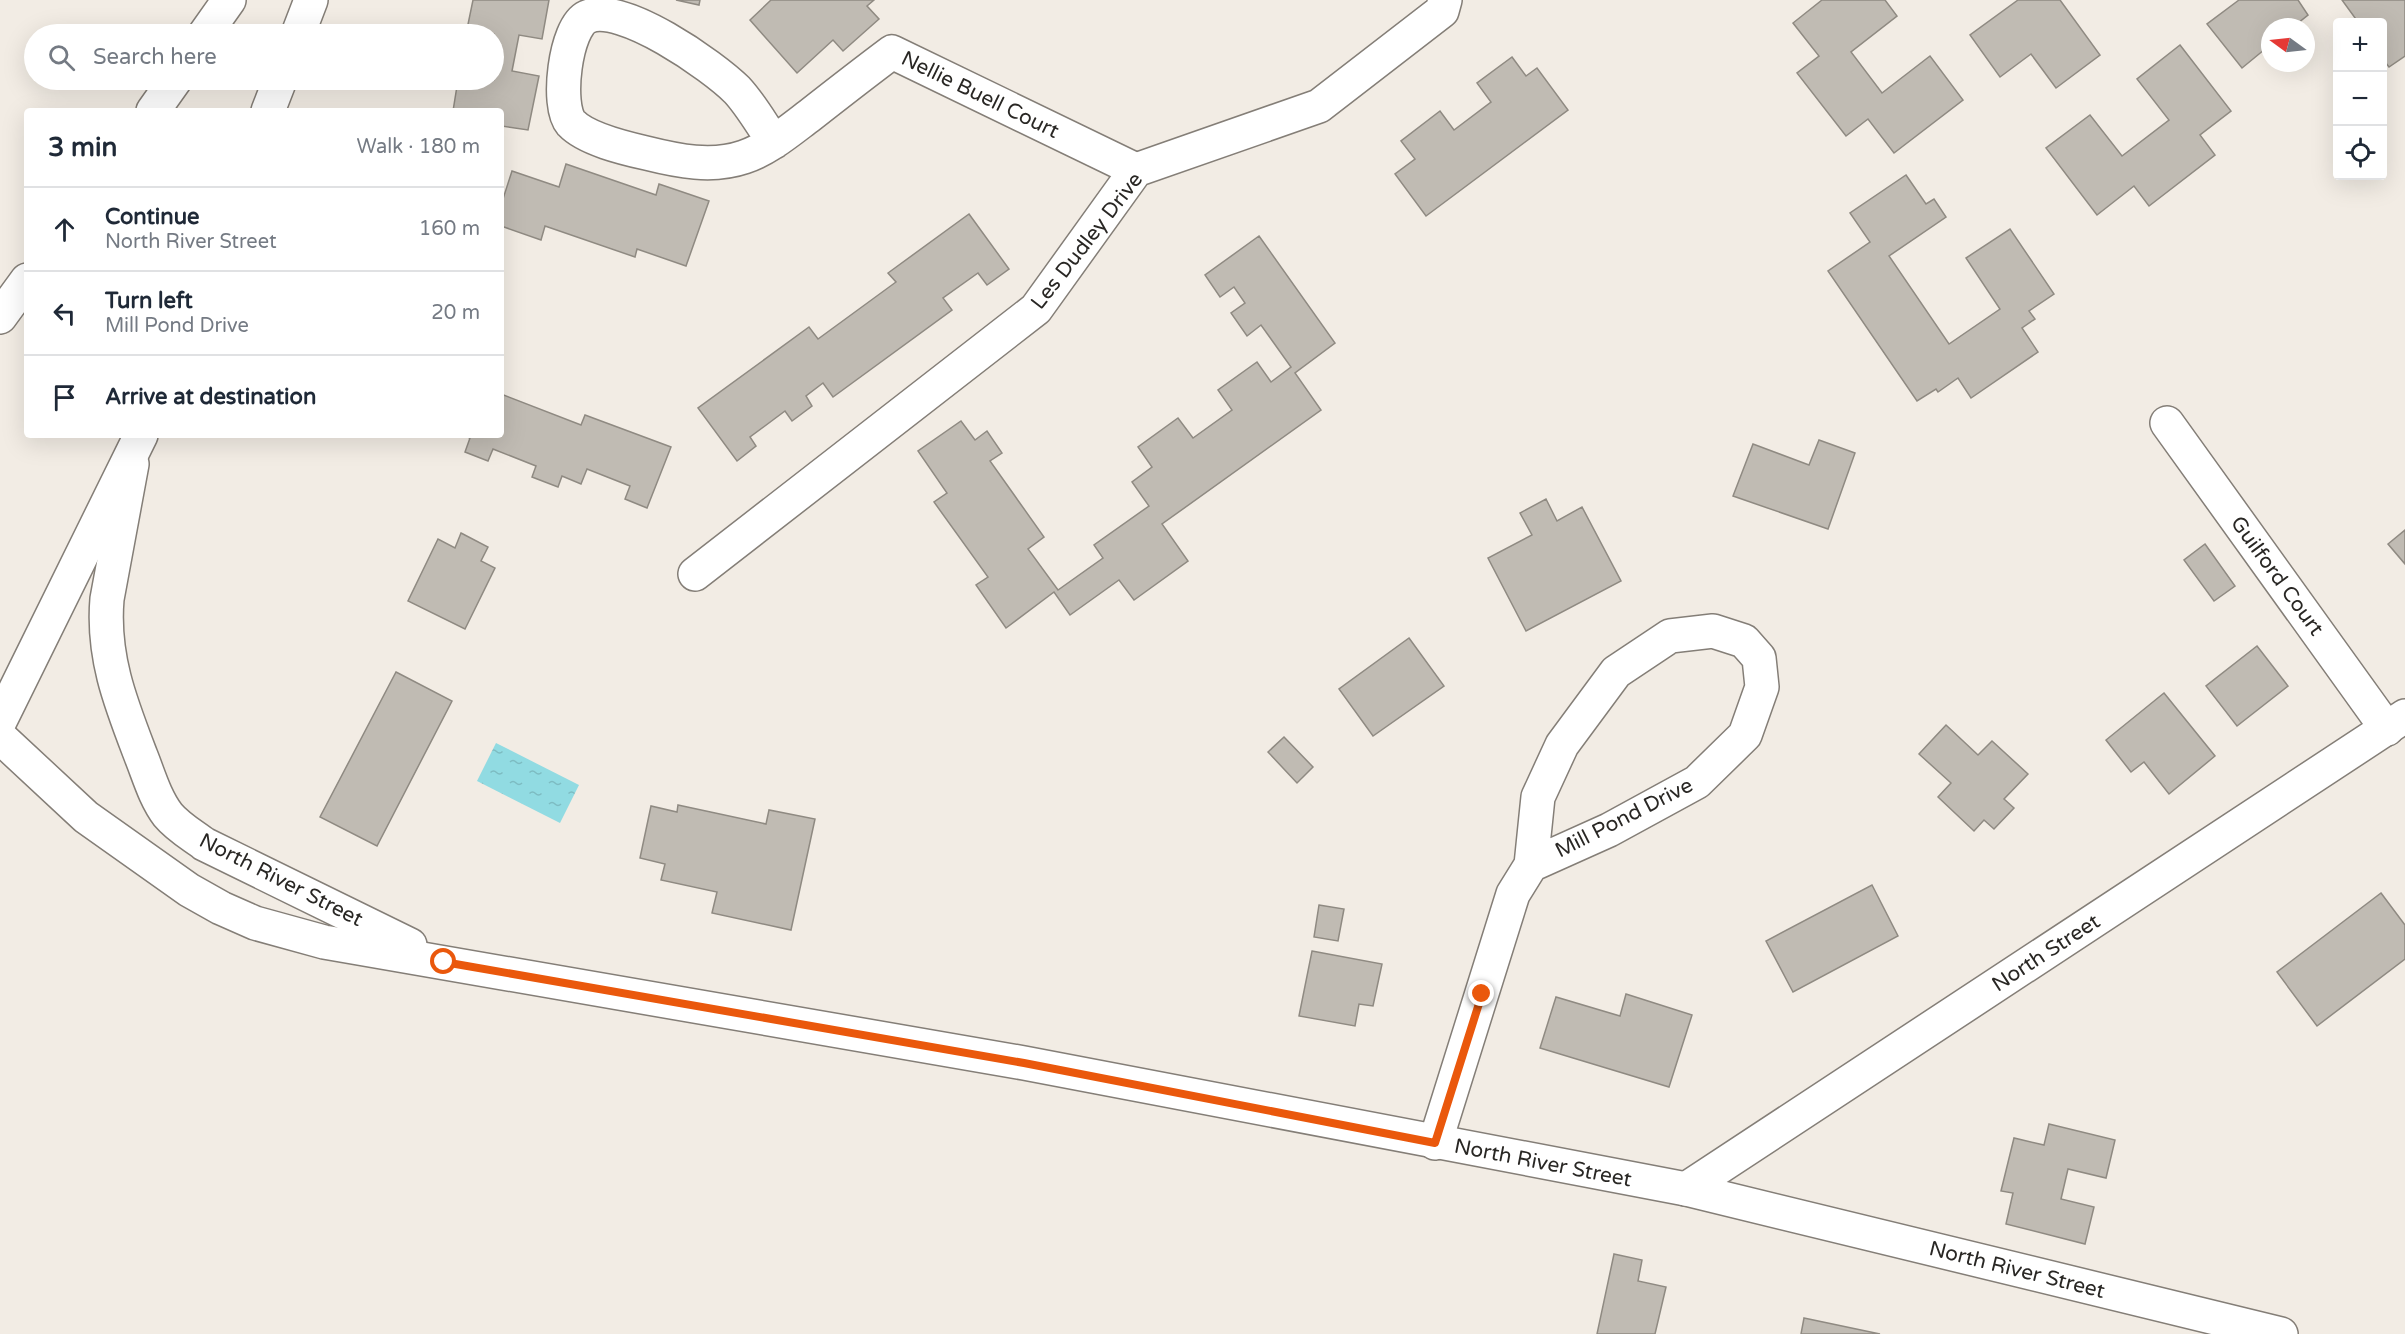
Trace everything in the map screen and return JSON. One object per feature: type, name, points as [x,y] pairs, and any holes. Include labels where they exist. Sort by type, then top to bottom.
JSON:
[{"type":"street","points":[[212,24],[228,0]]},
{"type":"street","points":[[302,24],[312,0]]},
{"type":"street","name":"Les Dudley Drive","points":[[695,573],[1036,309],[1137,170],[1319,106],[1442,11],[1445,0]]},
{"type":"street","name":"Nellie Buell Court","points":[[774,142],[737,91],[705,65],[647,27],[616,17],[600,15],[586,17],[575,27],[566,66],[564,99],[569,120],[582,133],[636,151],[675,160],[712,164],[745,157],[774,142],[892,52],[1137,170]]},
{"type":"street","points":[[155,108],[168,90]]},
{"type":"street","points":[[269,108],[276,90]]},
{"type":"street","points":[[0,317],[24,284]]},
{"type":"street","name":"Guilford Court","points":[[2167,423],[2396,723]]},
{"type":"street","name":"North River Street","points":[[0,722],[137,444]]},
{"type":"street","name":"North River Street","points":[[137,444],[105,619],[112,676],[156,796],[174,822],[204,844],[444,962]]},
{"type":"street","name":"Mill Pond Drive","points":[[1435,1143],[1513,894],[1531,865],[1538,797],[1562,745],[1616,672],[1670,636],[1713,631],[1744,641],[1759,658],[1762,687],[1745,735],[1697,782],[1609,830],[1531,865]]},
{"type":"street","name":"North Street","points":[[1686,1189],[2396,723]]},
{"type":"street","name":"North River Street","points":[[0,737],[86,817],[189,890],[255,923],[292,934],[324,942],[1024,1063],[1686,1189],[2281,1334]]},
{"type":"water","points":[[496,743],[579,785],[560,823],[477,781]]},
{"type":"building","points":[[473,0],[549,0],[542,39],[519,35],[512,71],[539,76],[528,130],[504,126],[504,108],[453,108],[456,90],[504,90],[504,24],[468,24]]},
{"type":"building","points":[[676,0],[700,0],[699,5]]},
{"type":"building","points":[[771,0],[874,0],[867,6],[879,19],[843,51],[833,40],[797,73],[750,20]]},
{"type":"building","points":[[1822,0],[1885,0],[1897,16],[1851,52],[1882,93],[1930,56],[1963,100],[1894,153],[1868,119],[1846,136],[1797,73],[1819,56],[1793,23]]},
{"type":"building","points":[[2018,0],[2060,0],[2100,55],[2056,88],[2031,54],[2000,77],[1970,35]]},
{"type":"building","points":[[2239,0],[2298,0],[2308,15],[2304,18],[2261,18],[2261,52],[2242,68],[2207,24]]},
{"type":"building","points":[[2342,0],[2405,0],[2405,56],[2389,67],[2387,64],[2387,18],[2355,18]]},
{"type":"building","points":[[2180,45],[2231,111],[2200,135],[2215,155],[2149,206],[2134,186],[2097,215],[2046,148],[2090,115],[2122,156],[2169,120],[2137,79]]},
{"type":"building","points":[[1512,57],[1526,76],[1537,68],[1568,110],[1426,216],[1395,174],[1415,159],[1401,141],[1440,111],[1454,130],[1491,102],[1477,83]]},
{"type":"building","points":[[566,164],[656,195],[659,184],[709,201],[686,266],[637,249],[635,257],[545,226],[541,240],[504,227],[504,196],[512,171],[559,187]]},
{"type":"building","points":[[1906,175],[1926,204],[1934,199],[1946,217],[1889,256],[1949,344],[2000,309],[1966,258],[2010,229],[2054,294],[2029,311],[2035,319],[2022,328],[2038,352],[1971,398],[1958,378],[1938,392],[1936,389],[1917,401],[1828,271],[1870,242],[1850,213]]},
{"type":"building","points":[[969,214],[1009,269],[987,285],[978,273],[943,298],[952,310],[833,397],[823,383],[806,396],[812,406],[792,421],[785,411],[750,437],[756,446],[737,461],[698,408],[809,327],[818,339],[896,282],[888,273]]},
{"type":"building","points":[[1259,236],[1335,343],[1295,373],[1321,410],[1162,524],[1188,561],[1134,600],[1119,580],[1070,615],[1054,592],[1006,628],[976,585],[988,577],[934,502],[947,493],[918,451],[961,421],[975,440],[987,431],[1002,453],[990,461],[1044,537],[1028,549],[1058,590],[1103,558],[1094,545],[1149,506],[1132,482],[1152,467],[1138,447],[1178,418],[1193,438],[1232,410],[1218,390],[1257,362],[1271,382],[1291,367],[1261,325],[1247,336],[1231,313],[1245,303],[1234,287],[1220,297],[1205,275]]},
{"type":"building","points":[[504,395],[581,425],[585,415],[671,447],[647,508],[625,499],[630,486],[587,469],[581,484],[562,476],[558,487],[532,477],[536,466],[493,449],[488,461],[465,452],[470,438],[504,438]]},
{"type":"building","points":[[1819,440],[1855,453],[1828,529],[1733,496],[1753,444],[1809,465]]},
{"type":"building","points":[[1546,499],[1557,521],[1582,507],[1621,581],[1526,631],[1488,558],[1532,535],[1520,513]]},
{"type":"building","points":[[2405,530],[2405,564],[2388,544]]},
{"type":"building","points":[[461,533],[488,547],[481,561],[495,568],[465,629],[408,601],[438,539],[455,548]]},
{"type":"building","points":[[2205,544],[2235,586],[2214,601],[2184,560]]},
{"type":"building","points":[[1409,638],[1444,686],[1373,736],[1339,689]]},
{"type":"building","points":[[2257,646],[2288,686],[2237,726],[2206,686]]},
{"type":"building","points":[[396,672],[452,701],[377,846],[320,817]]},
{"type":"building","points":[[2164,693],[2215,756],[2169,794],[2144,762],[2131,772],[2106,740]]},
{"type":"building","points":[[1946,725],[1978,755],[1992,741],[2028,774],[2004,799],[2014,808],[1994,829],[1984,820],[1974,831],[1938,797],[1951,783],[1919,754]]},
{"type":"building","points":[[1284,737],[1313,767],[1297,783],[1268,752]]},
{"type":"building","points":[[678,805],[766,824],[769,810],[815,819],[791,930],[712,913],[717,892],[661,880],[665,864],[640,858],[651,806],[677,812]]},
{"type":"building","points":[[1872,885],[1898,936],[1793,992],[1766,941]]},
{"type":"building","points":[[2381,893],[2405,925],[2405,959],[2317,1026],[2277,972]]},
{"type":"building","points":[[1319,905],[1344,909],[1338,941],[1314,937]]},
{"type":"building","points":[[1312,951],[1382,964],[1373,1006],[1359,1004],[1355,1026],[1299,1016]]},
{"type":"building","points":[[1626,994],[1692,1015],[1669,1087],[1540,1048],[1556,997],[1620,1016]]},
{"type":"building","points":[[2049,1124],[2115,1140],[2106,1178],[2068,1169],[2061,1199],[2094,1207],[2085,1244],[2006,1224],[2013,1193],[2001,1191],[2014,1138],[2044,1145]]},
{"type":"building","points":[[1614,1254],[1642,1260],[1638,1281],[1666,1287],[1655,1334],[1597,1334]]},
{"type":"building","points":[[1804,1318],[1880,1334],[1801,1334]]},
{"type":"route","points":[[444,962],[1024,1063],[1435,1143],[1482,994]]}]
